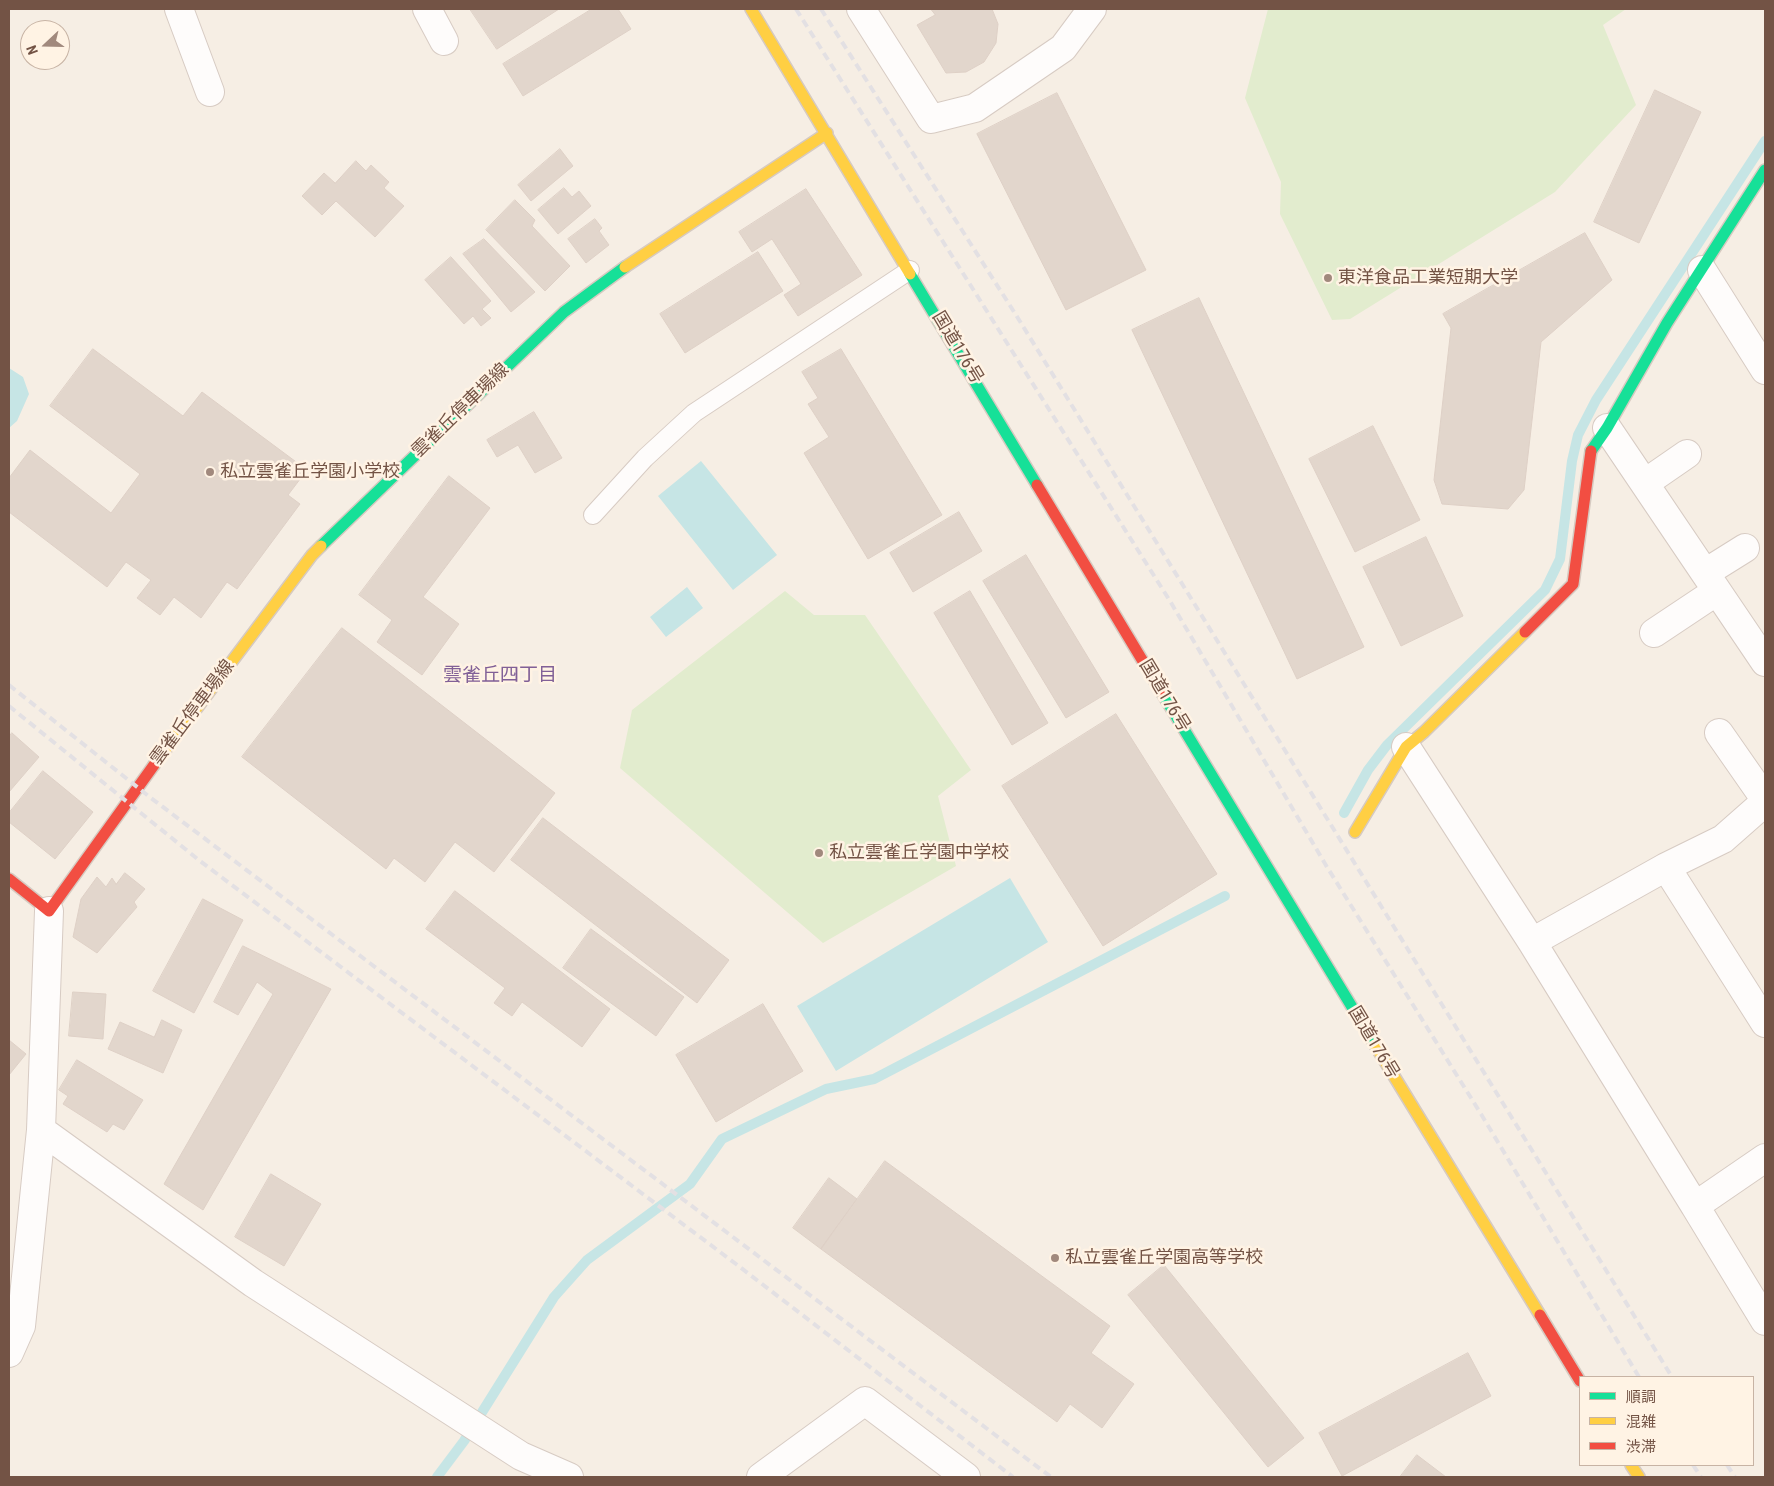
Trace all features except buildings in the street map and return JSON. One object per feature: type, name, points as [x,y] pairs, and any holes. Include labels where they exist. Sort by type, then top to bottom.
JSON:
[{"type":"main road","name":"国道176号","points":[[751,9],[910,270],[1290,906],[1579,1379]]},
{"type":"main road","name":"雲雀丘停車場線","points":[[49,911],[118,813],[312,555],[564,312],[609,278],[827,133]]},
{"type":"main road","points":[[1356,832],[1406,747],[1424,732],[1572,584],[1590,452],[1607,428],[1667,323],[1765,170]]},
{"type":"main road","points":[[9,879],[49,911]]},
{"type":"main road","points":[[1632,1466],[1639,1477]]},
{"type":"street","points":[[179,9],[210,92]]},
{"type":"street","points":[[427,9],[444,41]]},
{"type":"street","points":[[861,9],[931,119],[976,108],[1063,48],[1092,9]]},
{"type":"street","points":[[1702,270],[1765,370]]},
{"type":"street","points":[[1607,428],[1765,662]]},
{"type":"street","points":[[1645,483],[1687,454]]},
{"type":"street","points":[[1654,634],[1745,548]]},
{"type":"street","points":[[1532,942],[1666,866],[1723,839],[1765,801],[1719,733]]},
{"type":"street","points":[[1406,747],[1532,942],[1765,1321]]},
{"type":"street","points":[[1666,866],[1765,1023]]},
{"type":"street","points":[[9,1353],[21,1326],[41,1130],[49,911]]},
{"type":"street","points":[[41,1130],[253,1283],[521,1456],[569,1477]]},
{"type":"street","points":[[1695,1206],[1765,1158]]},
{"type":"street","points":[[761,1477],[865,1402],[966,1477]]},
{"type":"lane","points":[[594,515],[645,458],[694,413],[910,270]]},
{"type":"green space","points":[[1268,9],[1626,9],[1603,25],[1636,105],[1555,192],[1350,319],[1332,320],[1280,214],[1281,182],[1245,98]]},
{"type":"green space","points":[[785,591],[814,615],[865,615],[971,770],[938,796],[956,866],[823,943],[620,768],[632,710]]},
{"type":"water","points":[[9,368],[23,377],[29,394],[17,421],[9,428]]},
{"type":"water","points":[[701,461],[777,555],[733,590],[658,496]]},
{"type":"water","points":[[687,587],[703,608],[666,637],[650,617]]},
{"type":"water","points":[[1010,878],[1048,942],[836,1071],[797,1006]]},
{"type":"waterway","points":[[1344,813],[1368,770],[1387,745],[1545,590],[1560,559],[1572,461],[1578,435],[1596,400],[1765,141]]},
{"type":"waterway","points":[[437,1477],[464,1441],[554,1297],[587,1260],[690,1184],[722,1139],[826,1089],[874,1079],[1225,896]]},
{"type":"railway","points":[[796,9],[1170,601],[1327,867],[1481,1114],[1638,1376]]},
{"type":"railway","points":[[821,9],[1016,315],[1671,1376]]},
{"type":"railway","points":[[9,685],[151,798],[1051,1477]]},
{"type":"railway","points":[[9,706],[200,861],[736,1264],[1013,1477]]},
{"type":"railway","points":[[1694,1466],[1701,1477]]},
{"type":"railway","points":[[1728,1466],[1735,1477]]},
{"type":"traffic: fast","points":[[1591,451],[1607,428],[1667,323],[1765,170]]},
{"type":"traffic: fast","points":[[321,546],[564,312],[625,267]]},
{"type":"traffic: fast","points":[[910,274],[1037,485]]},
{"type":"traffic: fast","points":[[1162,693],[1375,1045]]},
{"type":"traffic: slow","points":[[751,9],[910,274]]},
{"type":"traffic: slow","points":[[625,267],[827,133]]},
{"type":"traffic: slow","points":[[154,765],[312,555],[321,546]]},
{"type":"traffic: slow","points":[[1355,832],[1406,747],[1424,732],[1525,632]]},
{"type":"traffic: slow","points":[[1375,1045],[1540,1315]]},
{"type":"traffic: slow","points":[[1632,1466],[1639,1477]]},
{"type":"traffic: jam","points":[[1525,632],[1573,584],[1591,451]]},
{"type":"traffic: jam","points":[[1037,485],[1162,693]]},
{"type":"traffic: jam","points":[[9,879],[49,911],[154,765]]},
{"type":"traffic: jam","points":[[1540,1315],[1579,1379]]},
{"type":"place","name":"東洋食品工業短期大学","points":[[1328,278]]},
{"type":"place","name":"私立雲雀丘学園小学校","points":[[210,472]]},
{"type":"place","name":"私立雲雀丘学園中学校","points":[[819,853]]},
{"type":"place","name":"私立雲雀丘学園高等学校","points":[[1055,1258]]},
{"type":"district","name":"雲雀丘四丁目","points":[[500,676]]}]
